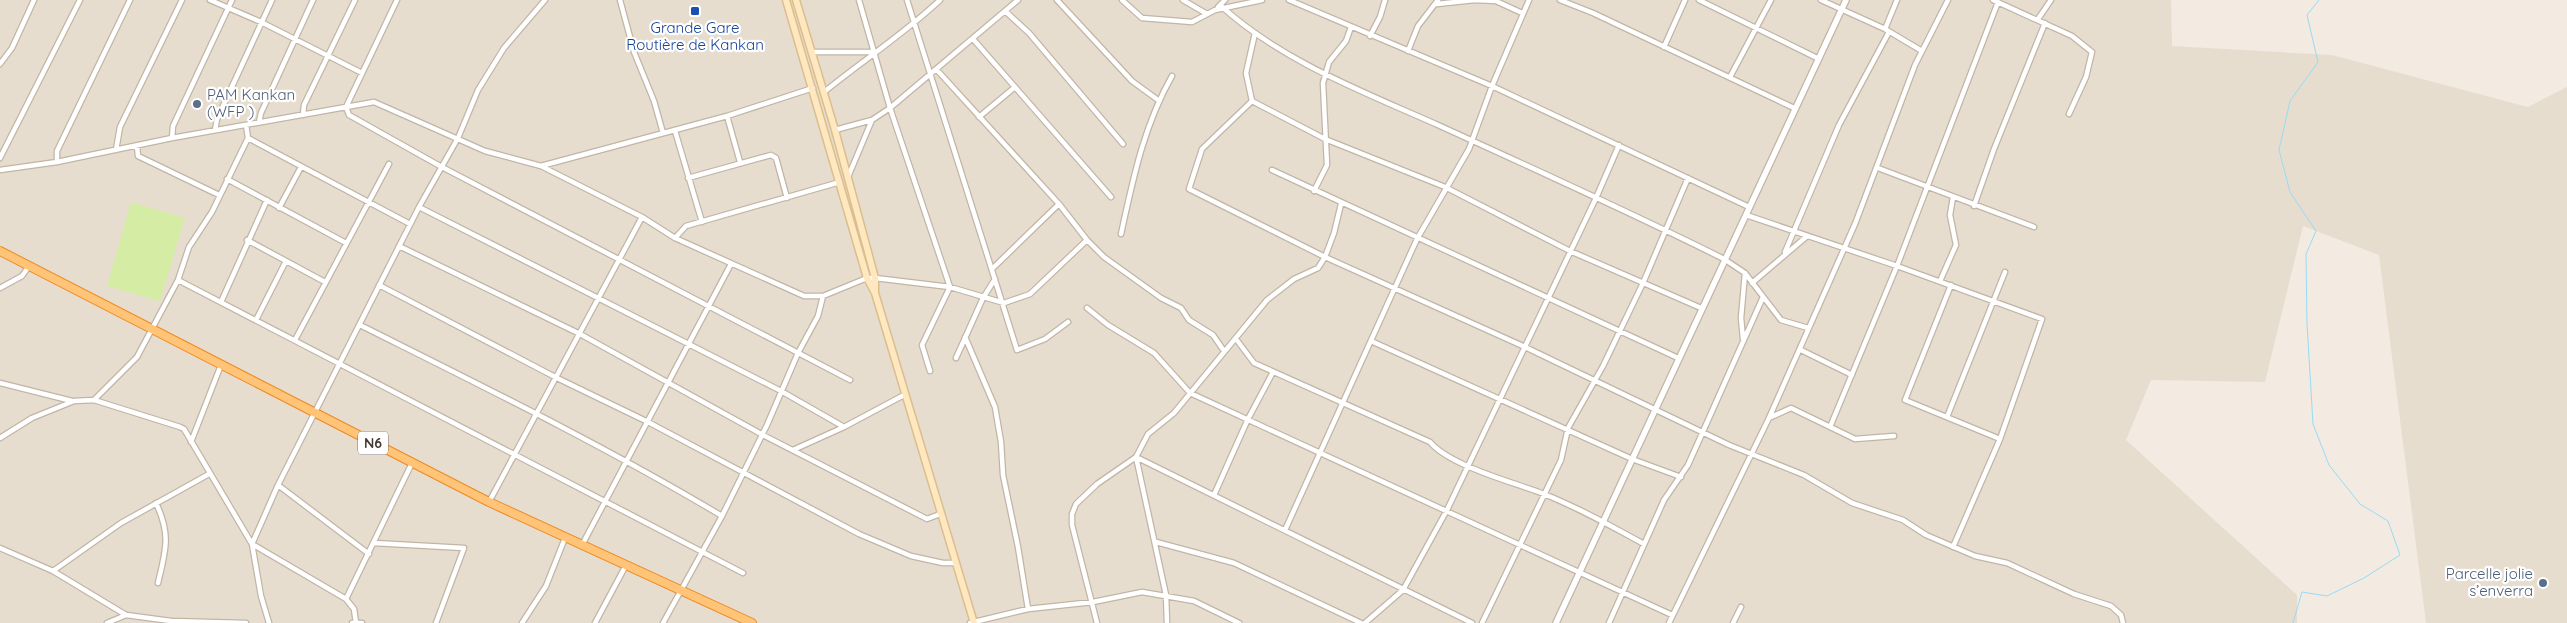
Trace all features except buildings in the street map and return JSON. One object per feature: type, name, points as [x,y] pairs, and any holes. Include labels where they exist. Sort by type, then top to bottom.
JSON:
[{"type":"highway","name":"N6","points":[[0,251],[489,502],[625,567],[752,623]]},
{"type":"main road","points":[[786,0],[841,181],[867,278],[875,293],[972,623]]},
{"type":"main road","points":[[796,0],[848,177],[875,278],[875,293]]},
{"type":"street","points":[[0,64],[12,48],[34,0]]},
{"type":"street","points":[[0,158],[80,0]]},
{"type":"street","points":[[57,162],[57,150],[130,0]]},
{"type":"street","points":[[116,150],[120,127],[182,0]]},
{"type":"street","points":[[210,0],[261,22],[362,73]]},
{"type":"street","points":[[172,138],[173,126],[232,0]]},
{"type":"street","points":[[215,130],[217,119],[272,0]]},
{"type":"street","points":[[259,122],[261,113],[313,0]]},
{"type":"street","points":[[303,115],[304,106],[355,0]]},
{"type":"street","points":[[397,0],[346,107],[349,115],[440,166],[850,380]]},
{"type":"street","points":[[252,544],[278,485],[314,412],[440,166],[458,138],[478,90],[504,48],[545,0]]},
{"type":"street","points":[[620,0],[634,52],[654,101],[663,133]]},
{"type":"street","points":[[859,0],[890,108],[950,287],[922,345],[930,371]]},
{"type":"street","points":[[907,0],[932,74],[974,218],[1004,303],[1017,350],[1045,339],[1068,322]]},
{"type":"street","points":[[824,92],[874,52],[914,25],[940,0]]},
{"type":"street","points":[[835,130],[872,120],[890,108],[1018,0]]},
{"type":"street","points":[[1057,0],[1132,81],[1158,100]]},
{"type":"street","points":[[1122,0],[1142,18],[1192,22],[1221,7],[1262,0]]},
{"type":"street","points":[[1183,0],[1207,14]]},
{"type":"street","points":[[1221,7],[1225,0]]},
{"type":"street","points":[[1289,0],[1302,2],[1370,36],[1492,86],[1749,206]]},
{"type":"street","points":[[1370,36],[1380,17],[1385,0]]},
{"type":"street","points":[[1285,530],[1417,239],[1472,140],[1492,86],[1529,0]]},
{"type":"street","points":[[1560,0],[1594,13],[1794,108]]},
{"type":"street","points":[[1664,47],[1685,0]]},
{"type":"street","points":[[1699,0],[1819,59]]},
{"type":"street","points":[[1730,77],[1771,0]]},
{"type":"street","points":[[1821,0],[1887,30],[1922,50]]},
{"type":"street","points":[[1556,623],[1794,108],[1846,0]]},
{"type":"street","points":[[1785,252],[1839,125],[1887,30],[1897,0]]},
{"type":"street","points":[[1669,623],[1801,350],[1808,328],[1878,168],[1922,50],[1948,0]]},
{"type":"street","points":[[2038,20],[2051,0]]},
{"type":"street","points":[[1408,51],[1418,26],[1437,2],[1496,1],[1522,13]]},
{"type":"street","points":[[1830,427],[1897,266],[1995,1],[2072,36],[2092,52],[2086,77],[2069,114]]},
{"type":"street","points":[[1221,7],[1254,33],[1326,74],[1666,230],[1724,259],[1745,274],[1782,320],[1808,328]]},
{"type":"street","points":[[1005,11],[1029,33],[1123,144]]},
{"type":"street","points":[[1974,206],[1994,149],[2045,23]]},
{"type":"street","points":[[1314,191],[1327,165],[1323,83],[1329,62],[1346,41],[1351,27]]},
{"type":"street","points":[[1252,101],[1246,73],[1254,33]]},
{"type":"street","points":[[973,39],[1111,197]]},
{"type":"street","points":[[811,52],[874,52]]},
{"type":"street","points":[[937,70],[1059,204],[1087,240],[1106,258],[1162,298],[1180,308],[1189,320],[1213,336],[1224,351]]},
{"type":"street","points":[[1121,234],[1138,154],[1158,100],[1172,76]]},
{"type":"street","points":[[979,117],[1015,87]]},
{"type":"street","points":[[541,166],[728,116],[813,88]]},
{"type":"street","points":[[1252,101],[1325,139],[1445,187],[1570,251],[1701,308]]},
{"type":"street","points":[[1252,101],[1202,149],[1189,189],[1325,257],[1395,286],[1654,410],[1804,476],[1852,503],[1902,520],[1926,535],[1975,556],[2007,563],[2074,594],[2111,606],[2121,615],[2123,623]]},
{"type":"street","points":[[0,170],[57,162],[172,138],[374,102],[485,151],[541,166],[642,217],[675,238],[804,296],[823,296],[867,278],[875,278],[950,287],[1004,303],[1030,294],[1087,240]]},
{"type":"street","points":[[728,116],[740,162]]},
{"type":"street","points":[[848,177],[872,120]]},
{"type":"street","points":[[94,400],[137,358],[154,329],[178,280],[189,247],[212,212],[248,138],[246,125]]},
{"type":"street","points":[[675,131],[702,222]]},
{"type":"street","points":[[248,138],[410,224]]},
{"type":"street","points":[[1156,542],[1234,563],[1363,623],[1402,590],[1447,510],[1596,198],[1619,145]]},
{"type":"street","points":[[137,146],[138,156],[220,195]]},
{"type":"street","points":[[688,178],[740,162],[771,155],[776,158],[787,198]]},
{"type":"street","points":[[295,340],[388,164]]},
{"type":"street","points":[[279,208],[301,167]]},
{"type":"street","points":[[1878,168],[1974,206],[2034,227]]},
{"type":"street","points":[[1272,170],[1341,204],[1678,358]]},
{"type":"street","points":[[1482,623],[1561,460],[1568,428],[1594,382],[1643,283],[1688,178]]},
{"type":"street","points":[[227,179],[346,243]]},
{"type":"street","points":[[675,238],[686,226],[841,181]]},
{"type":"street","points":[[1940,281],[1956,245],[1956,235],[1950,215],[1953,198]]},
{"type":"street","points":[[221,302],[247,240],[267,200]]},
{"type":"street","points":[[992,269],[1059,204]]},
{"type":"street","points":[[1097,623],[1072,525],[1072,514],[1076,504],[1097,484],[1136,457],[1148,434],[1174,413],[1267,300],[1294,279],[1318,268],[1325,257],[1341,204]]},
{"type":"street","points":[[419,207],[780,391],[844,427]]},
{"type":"street","points":[[1746,215],[1806,237],[1940,281],[2042,319],[2000,440],[1953,547]]},
{"type":"street","points":[[489,502],[538,415],[642,217]]},
{"type":"street","points":[[1752,283],[1785,252],[1806,237]]},
{"type":"street","points":[[247,240],[325,282]]},
{"type":"street","points":[[400,246],[580,334],[668,384],[926,519],[940,514]]},
{"type":"street","points":[[256,320],[286,261]]},
{"type":"street","points":[[582,545],[608,501],[731,264]]},
{"type":"street","points":[[0,288],[22,276],[29,266]]},
{"type":"street","points":[[1947,417],[2005,272]]},
{"type":"street","points":[[1743,341],[1741,318],[1745,274]]},
{"type":"street","points":[[956,358],[983,298],[995,279]]},
{"type":"street","points":[[178,280],[608,501],[743,573]]},
{"type":"street","points":[[379,285],[557,378],[648,422],[868,538],[911,556],[943,563],[955,563]]},
{"type":"street","points":[[1951,285],[1906,400],[2000,440]]},
{"type":"street","points":[[663,623],[722,516],[763,434],[780,391],[818,316],[823,296]]},
{"type":"street","points":[[1609,623],[1664,500],[1681,477],[1703,432],[1763,296]]},
{"type":"street","points":[[1087,308],[1108,325],[1154,353],[1190,393],[1520,543],[1579,574],[1672,615]]},
{"type":"street","points":[[360,324],[538,415],[722,516]]},
{"type":"street","points":[[965,337],[995,407],[1001,442],[1003,475],[1018,547],[1028,609]]},
{"type":"street","points":[[1236,339],[1254,363],[1341,403],[1364,410],[1430,442],[1437,451],[1467,465],[1544,494],[1603,521],[1644,544]]},
{"type":"street","points":[[1371,341],[1568,428],[1632,459],[1681,477]]},
{"type":"street","points":[[1801,350],[1852,375]]},
{"type":"street","points":[[191,442],[221,365]]},
{"type":"street","points":[[1214,495],[1248,420],[1273,372]]},
{"type":"street","points":[[0,383],[74,401],[94,400],[180,427],[191,442],[252,544],[261,596],[269,623]]},
{"type":"street","points":[[792,450],[844,427],[904,395]]},
{"type":"street","points":[[0,438],[32,418],[74,401]]},
{"type":"street","points":[[1769,418],[1791,408],[1855,439],[1894,436]]},
{"type":"street","points":[[1136,457],[1472,623]]},
{"type":"street","points":[[1136,457],[1166,595],[1167,623]]},
{"type":"street","points":[[346,599],[412,463]]},
{"type":"street","points":[[53,571],[121,522],[209,474]]},
{"type":"street","points":[[278,485],[369,554]]},
{"type":"street","points":[[156,503],[165,523],[167,538],[158,583]]},
{"type":"street","points":[[522,623],[546,586],[565,538]]},
{"type":"street","points":[[374,543],[464,548],[436,623]]},
{"type":"street","points":[[252,544],[346,599],[354,609],[357,623]]},
{"type":"street","points":[[0,548],[53,571],[126,615],[171,621],[246,623]]},
{"type":"street","points":[[595,623],[625,567]]},
{"type":"street","points":[[972,623],[1028,609],[1093,602],[1142,592],[1194,601],[1240,623]]},
{"type":"street","points":[[1733,623],[1741,607]]},
{"type":"street","points":[[107,623],[126,615]]},
{"type":"shaded area","points":[[0,0],[2171,0],[2172,46],[2332,55],[2528,107],[2567,87],[2567,623],[2426,623],[2379,255],[2303,226],[2265,382],[2151,380],[2126,440],[2297,595],[2297,623],[0,623]]},
{"type":"green space","points":[[131,202],[185,218],[160,301],[107,286]]},
{"type":"waterway","points":[[2293,623],[2302,592],[2327,596],[2364,578],[2400,555],[2388,521],[2360,504],[2329,465],[2313,424],[2307,324],[2306,254],[2316,231],[2290,192],[2279,150],[2290,101],[2318,62],[2307,15],[2319,0]]},
{"type":"place","name":"Grande Gare Routière de Kankan","points":[[695,11]]},
{"type":"place","name":"PAM Kankan (WFP )","points":[[197,104]]},
{"type":"place","name":"Parcelle jolie s’enverra","points":[[2543,583]]}]
